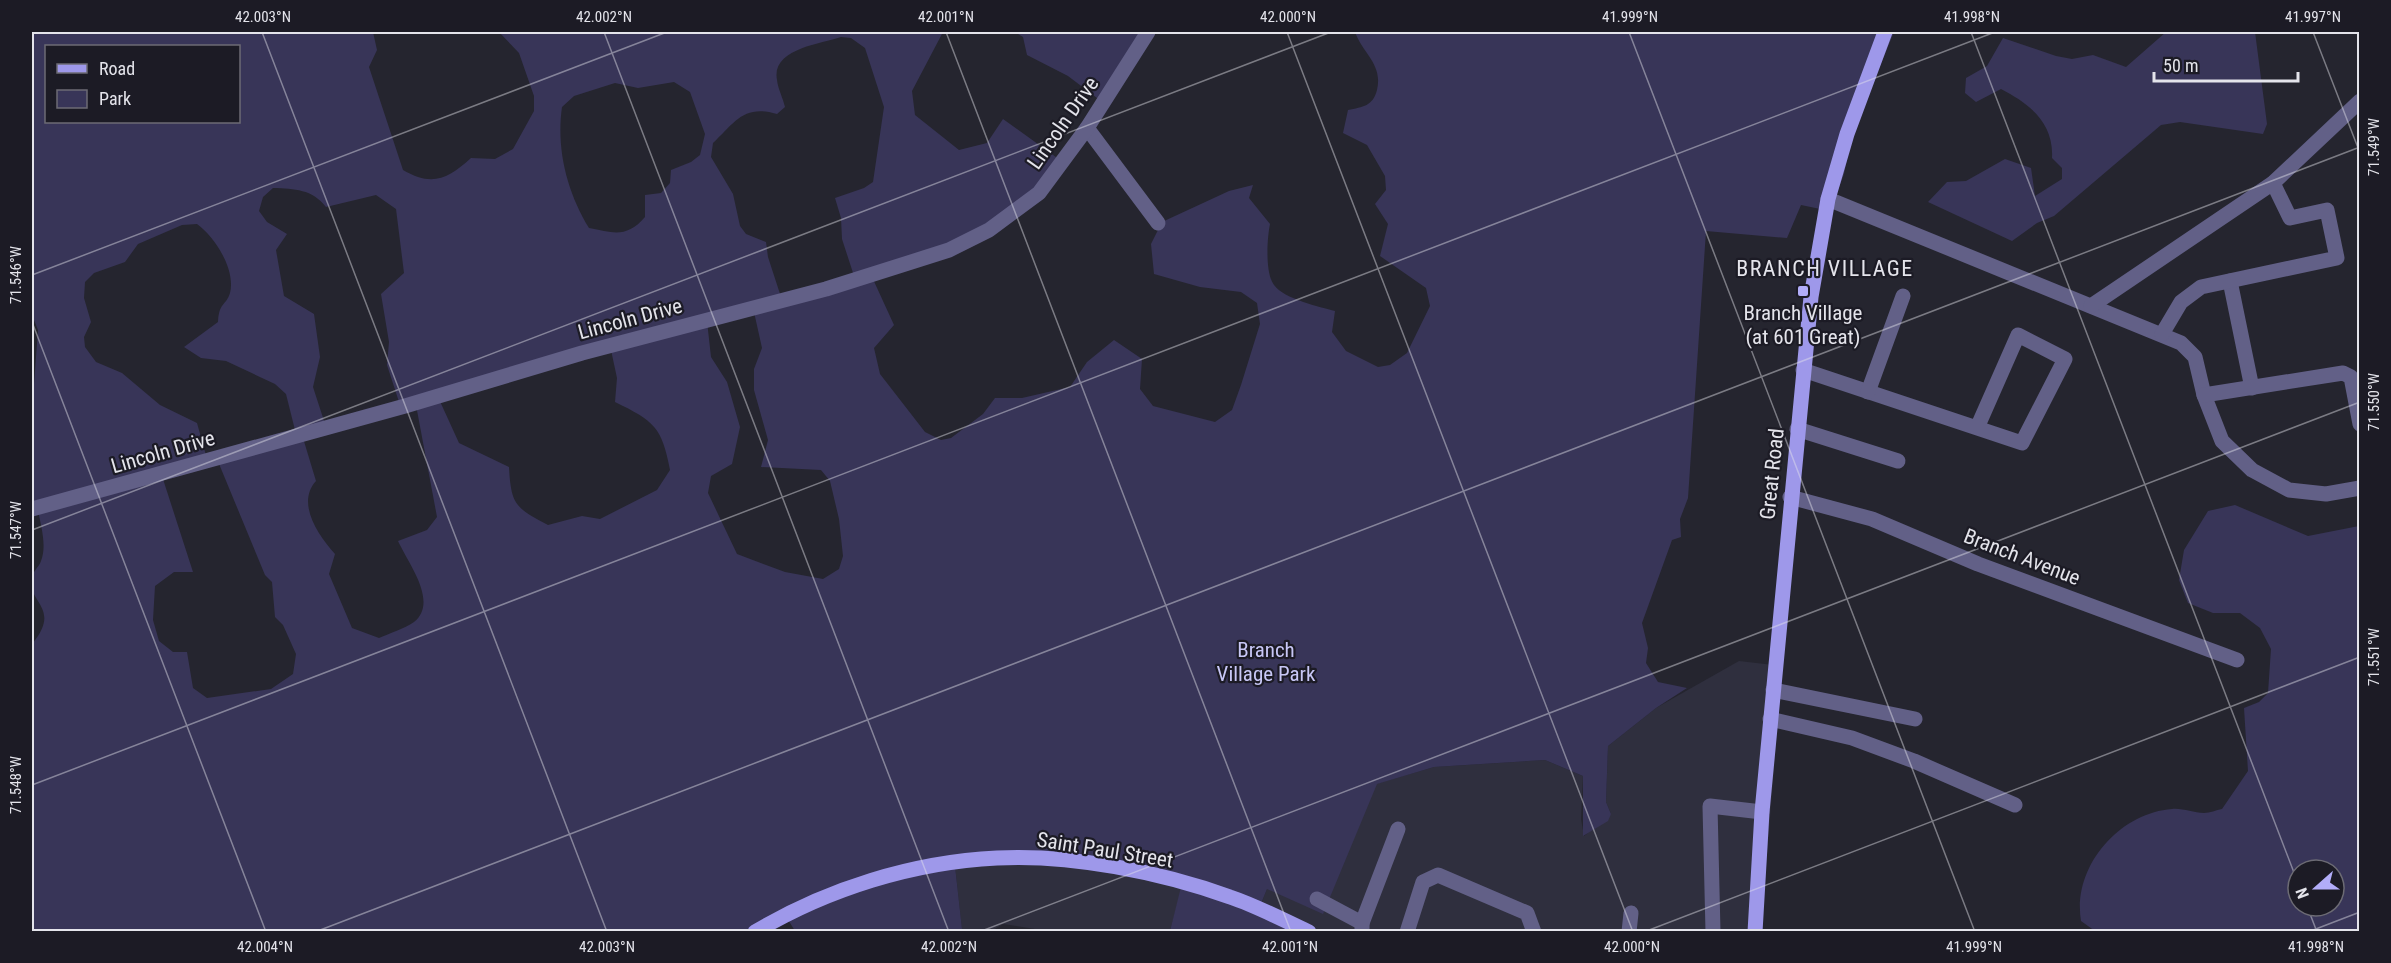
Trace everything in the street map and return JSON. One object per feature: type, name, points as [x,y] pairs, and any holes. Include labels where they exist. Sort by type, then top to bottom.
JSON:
[{"type":"main road","name":"Great Road","points":[[1755,932],[1770,719],[1811,297],[1828,199],[1847,134],[1885,32]]},
{"type":"main road","name":"Saint Paul Street","points":[[755,932],[841,890],[909,870],[997,858],[1058,859],[1167,880],[1230,897],[1309,932]]},
{"type":"street","name":"Lincoln Drive","points":[[32,509],[405,406],[582,353],[826,289],[949,250],[989,230],[1039,193],[1087,128],[1148,32]]},
{"type":"street","points":[[2091,306],[2273,183],[2360,101]]},
{"type":"street","points":[[1087,128],[1158,223]]},
{"type":"street","points":[[2162,334],[2181,302],[2201,287],[2337,258],[2327,210],[2290,218],[2273,183]]},
{"type":"street","points":[[1828,199],[2181,343],[2195,357],[2204,395],[2222,441],[2252,470],[2289,490],[2326,494],[2360,488]]},
{"type":"street","points":[[2230,281],[2252,388]]},
{"type":"street","points":[[1868,392],[1903,296]]},
{"type":"street","points":[[1803,370],[1868,392],[2022,443],[2064,359],[2018,334],[1977,428]]},
{"type":"street","points":[[2204,395],[2343,373],[2351,377],[2360,424]]},
{"type":"street","points":[[1797,429],[1898,461]]},
{"type":"street","name":"Branch Avenue","points":[[1790,497],[1872,519],[1978,564],[2237,660]]},
{"type":"street","points":[[1773,690],[1915,719]]},
{"type":"street","points":[[1770,719],[1852,738],[1914,761],[2015,805]]},
{"type":"street","points":[[1713,932],[1710,806],[1762,812]]},
{"type":"street","points":[[1317,899],[1362,927],[1398,829]]},
{"type":"street","points":[[1407,932],[1424,882],[1438,875],[1527,914],[1534,932]]},
{"type":"street","points":[[1629,932],[1631,913]]},
{"type":"shaded area","points":[[1739,661],[1782,666],[1761,931],[1303,932],[1258,911],[1269,884],[1355,790],[1434,767],[1545,760],[1583,776],[1581,819],[1584,836],[1611,814],[1606,802],[1608,746],[1656,708]]},
{"type":"shaded area","points":[[963,863],[1090,865],[1182,887],[1170,931],[1048,931],[1003,924],[991,931],[962,930],[955,866]]},
{"type":"green space","name":"Branch Village Park","points":[[32,32],[373,32],[377,50],[369,67],[403,170],[431,179],[447,176],[471,158],[495,159],[513,149],[534,111],[534,96],[519,53],[499,32],[943,32],[912,91],[915,115],[959,150],[987,143],[1003,119],[1060,160],[1059,166],[990,230],[872,277],[894,325],[874,348],[880,374],[925,432],[941,440],[951,438],[983,414],[995,398],[1022,398],[1070,387],[1087,362],[1114,340],[1142,359],[1140,389],[1153,406],[1215,422],[1232,410],[1260,324],[1257,303],[1241,292],[1200,287],[1154,274],[1151,244],[1162,222],[1229,191],[1253,185],[1249,198],[1270,224],[1268,264],[1274,285],[1294,298],[1335,311],[1332,332],[1346,351],[1378,367],[1390,365],[1407,353],[1430,306],[1426,288],[1380,256],[1388,224],[1375,204],[1386,190],[1385,176],[1367,145],[1343,133],[1348,110],[1370,103],[1377,90],[1375,66],[1355,32],[1894,32],[1852,134],[1844,174],[1830,211],[1801,205],[1787,238],[1706,231],[1688,498],[1680,519],[1681,537],[1672,540],[1642,623],[1648,648],[1646,663],[1658,682],[1687,688],[1656,708],[1608,746],[1606,802],[1611,814],[1608,821],[1583,836],[1583,776],[1545,760],[1434,767],[1377,784],[1323,914],[1267,889],[1258,911],[1303,932],[1170,931],[1181,887],[1175,883],[1030,860],[955,866],[962,929],[983,931],[795,931],[787,918],[755,932],[32,931],[32,644],[41,632],[44,621],[44,613],[31,586],[33,575],[43,555],[43,536],[38,510],[32,510],[32,388],[38,330],[32,315]],"holes":[[[841,37],[851,38],[865,48],[884,107],[873,182],[864,188],[835,198],[841,218],[842,239],[855,279],[781,297],[768,257],[766,242],[746,234],[740,226],[733,194],[711,157],[713,143],[734,122],[748,113],[756,111],[777,114],[785,107],[778,87],[777,70],[789,55],[821,42]],[[674,82],[690,92],[705,134],[700,155],[691,162],[671,170],[670,183],[661,193],[645,195],[645,217],[632,228],[620,232],[589,228],[575,200],[565,170],[561,139],[562,107],[574,96],[615,83],[638,88]],[[273,188],[296,190],[309,193],[326,207],[376,195],[396,209],[404,273],[381,294],[389,342],[387,365],[400,405],[416,405],[437,517],[427,530],[398,541],[423,593],[421,614],[414,622],[379,638],[352,628],[329,574],[335,554],[316,528],[309,509],[310,490],[316,481],[303,438],[326,427],[313,387],[320,357],[314,314],[284,296],[276,250],[287,234],[267,222],[259,211],[263,197]],[[197,224],[211,237],[227,264],[231,284],[230,293],[221,307],[218,322],[184,347],[201,358],[226,361],[275,384],[286,394],[296,434],[217,459],[265,575],[272,582],[275,617],[283,625],[296,654],[293,674],[271,689],[207,698],[193,688],[187,652],[173,652],[159,641],[153,620],[155,586],[174,572],[193,572],[162,476],[207,459],[197,423],[160,405],[122,373],[96,362],[85,347],[84,337],[91,322],[84,298],[85,282],[94,273],[125,262],[138,244],[182,225]],[[754,312],[762,348],[754,369],[754,390],[768,440],[761,467],[821,470],[830,481],[839,519],[843,556],[839,569],[823,579],[785,572],[737,554],[708,493],[711,476],[732,464],[740,427],[727,382],[711,357],[707,321]],[[611,350],[617,378],[615,402],[639,415],[654,427],[664,444],[670,470],[657,490],[600,519],[582,516],[548,525],[528,514],[517,504],[511,489],[509,467],[459,443],[438,397]]]},
{"type":"green space","points":[[1015,32],[1145,32],[1101,101],[1068,76],[1027,55],[1023,37]]},
{"type":"green space","points":[[2166,32],[2255,32],[2267,124],[2263,134],[2180,122],[2161,125],[2054,216],[2037,223],[2012,241],[1928,202],[1947,182],[1966,181],[2005,159],[2031,168],[2035,196],[2062,179],[2062,168],[2052,158],[2049,135],[2038,116],[2030,108],[2001,89],[1976,102],[1965,93],[1966,78],[1987,66],[2003,38],[2056,56],[2072,59],[2093,55],[2126,67]]},
{"type":"green space","points":[[2235,505],[2308,536],[2359,526],[2359,931],[2095,931],[2081,921],[2080,901],[2084,881],[2103,846],[2118,832],[2134,821],[2153,813],[2176,809],[2208,813],[2222,809],[2248,771],[2244,708],[2259,702],[2268,693],[2271,649],[2260,628],[2240,613],[2213,613],[2188,603],[2179,580],[2184,550],[2208,511]]},
{"type":"place","name":"Branch Village (at 601 Great)","points":[[1803,291]]},
{"type":"district","name":"BRANCH VILLAGE","points":[[1825,268]]}]
